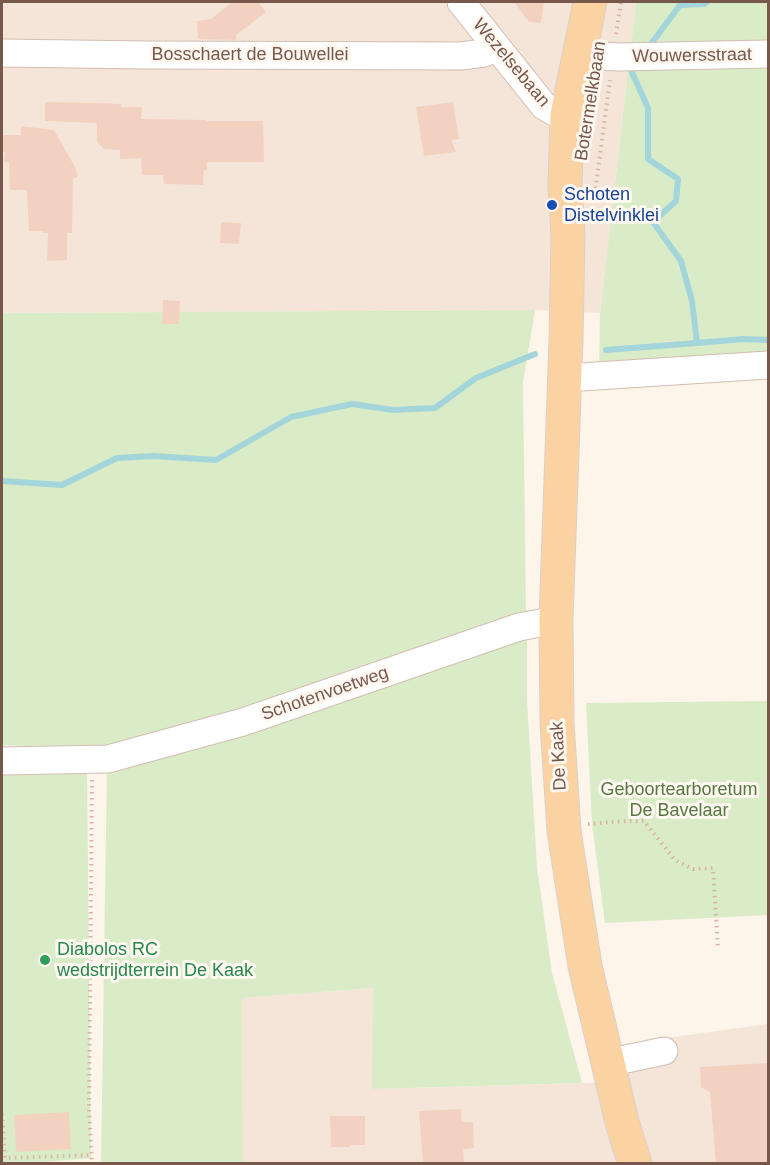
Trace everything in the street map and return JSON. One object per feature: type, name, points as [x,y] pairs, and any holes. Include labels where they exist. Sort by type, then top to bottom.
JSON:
[{"type":"main road","name":"Botermelkbaan","points":[[566,340],[567,115],[597,56],[590,2]]},
{"type":"main road","name":"Botermelkbaan","points":[[568,236],[592,101],[604,2]]},
{"type":"main road","name":"De Kaak","points":[[566,340],[556,620],[557,723],[563,825],[585,966],[607,1063],[635,1164]]},
{"type":"street","name":"Wezelsebaan","points":[[460,2],[544,106],[556,113],[567,115]]},
{"type":"street","name":"Bosschaert de Bouwellei","points":[[2,53],[461,56],[483,53],[496,48]]},
{"type":"street","name":"Wouwersstraat","points":[[597,56],[768,54]]},
{"type":"street","points":[[565,378],[768,365]]},
{"type":"street","name":"Schotenvoetweg","points":[[2,761],[108,759],[243,722],[519,627],[556,620]]},
{"type":"street","points":[[607,1063],[665,1052]]},
{"type":"path","points":[[597,56],[621,2]]},
{"type":"path","points":[[92,759],[89,1108],[92,1164]]},
{"type":"path","points":[[563,825],[644,821],[675,860],[693,868],[713,868],[718,949]]},
{"type":"path","points":[[2,1113],[5,1158],[92,1155]]},
{"type":"shaded area","points":[[2,2],[636,2],[600,313],[535,310],[2,313]]},
{"type":"shaded area","points":[[374,988],[373,1089],[624,1082],[616,1045],[768,1024],[768,1163],[243,1163],[242,998]]},
{"type":"green space","points":[[636,2],[768,2],[768,365],[599,375],[600,313]]},
{"type":"green space","points":[[535,310],[523,383],[526,616],[244,714],[107,749],[2,745],[2,313]]},
{"type":"green space","points":[[527,636],[527,701],[537,867],[552,973],[582,1083],[372,1089],[373,988],[242,998],[243,1163],[101,1164],[107,767]]},
{"type":"green space","name":"Geboortearboretum De Bavelaar","points":[[768,701],[768,915],[605,923],[592,824],[586,703]]},
{"type":"green space","name":"Diabolos RC wedstrijdterrein De Kaak","points":[[2,761],[87,771],[91,1158],[2,1164]]},
{"type":"building","points":[[232,2],[258,2],[266,12],[236,35],[236,40],[198,39],[197,21],[211,19]]},
{"type":"building","points":[[514,2],[544,2],[541,23],[529,22]]},
{"type":"building","points":[[45,102],[121,104],[121,107],[142,107],[141,119],[263,121],[264,162],[207,162],[203,185],[164,184],[163,175],[142,175],[141,158],[120,159],[120,150],[104,149],[97,142],[97,123],[45,121]]},
{"type":"building","points":[[453,102],[459,139],[451,140],[456,152],[424,156],[416,107]]},
{"type":"building","points":[[21,126],[54,130],[75,167],[78,177],[73,179],[72,233],[67,233],[67,260],[47,261],[48,233],[29,231],[27,190],[10,190],[9,162],[4,162],[2,135],[21,135]]},
{"type":"building","points":[[221,222],[241,223],[239,244],[220,243]]},
{"type":"building","points":[[163,300],[180,301],[179,324],[162,324]]},
{"type":"building","points":[[768,1063],[768,1164],[716,1164],[710,1092],[701,1087],[700,1067]]},
{"type":"building","points":[[461,1109],[462,1122],[473,1122],[474,1148],[463,1149],[464,1164],[423,1164],[419,1111]]},
{"type":"building","points":[[69,1112],[71,1149],[16,1152],[14,1115]]},
{"type":"building","points":[[330,1116],[365,1116],[365,1145],[331,1147]]},
{"type":"waterway","points":[[648,48],[680,5],[707,2]]},
{"type":"waterway","points":[[606,350],[697,343],[692,301],[681,261],[653,222],[676,201],[678,179],[648,159],[648,108],[631,70],[635,65]]},
{"type":"waterway","points":[[697,343],[744,339],[768,340]]},
{"type":"waterway","points":[[2,481],[62,485],[117,458],[153,456],[216,460],[291,417],[352,404],[393,410],[435,408],[476,378],[535,354]]},
{"type":"place","name":"Schoten Distelvinklei","points":[[552,205]]},
{"type":"place","name":"Diabolos RC wedstrijdterrein De Kaak","points":[[45,960]]}]
